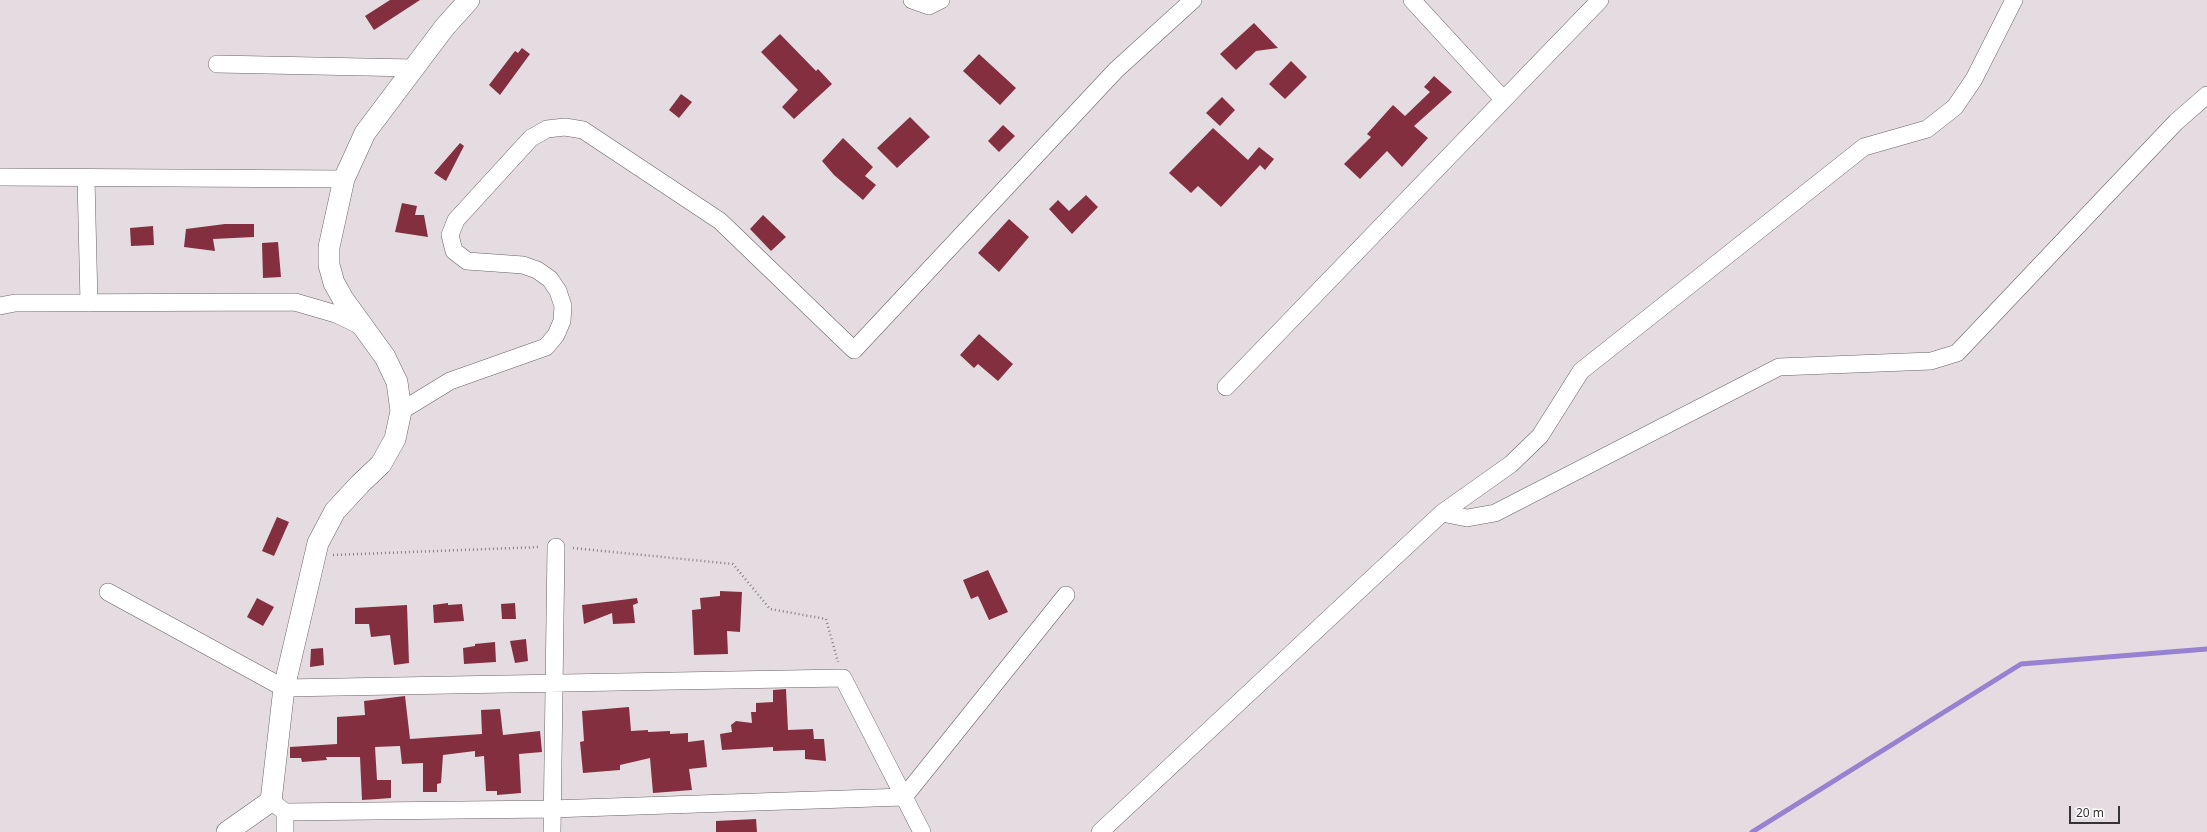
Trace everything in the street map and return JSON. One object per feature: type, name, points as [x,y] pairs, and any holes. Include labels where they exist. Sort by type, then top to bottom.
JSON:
[{"type":"street","points":[[285,832],[278,806],[284,688],[314,555],[318,543],[335,511],[381,464],[395,439],[401,411],[397,382],[385,357],[363,328],[334,283],[329,265],[329,247],[344,179],[365,133],[444,28],[469,0]]},
{"type":"street","points":[[912,0],[929,6],[941,0]]},
{"type":"street","points":[[401,411],[450,381],[546,347],[556,335],[562,321],[563,306],[558,291],[550,279],[537,270],[523,265],[467,261],[454,251],[450,235],[456,220],[531,138],[547,129],[565,127],[583,130],[720,220],[854,350],[1116,70],[1193,0]]},
{"type":"street","points":[[1412,0],[1503,99]]},
{"type":"street","points":[[1226,387],[1600,0]]},
{"type":"street","points":[[1100,832],[1442,513],[1511,464],[1540,436],[1581,371],[1864,147],[1927,130],[1955,107],[1974,79],[2014,0]]},
{"type":"street","points":[[217,64],[414,68]]},
{"type":"street","points":[[1442,513],[1467,518],[1495,513],[1779,366],[1931,361],[1957,353],[2176,122],[2207,95]]},
{"type":"street","points":[[0,177],[344,179]]},
{"type":"street","points":[[86,178],[89,303]]},
{"type":"street","points":[[0,306],[15,303],[295,302],[336,314],[363,328]]},
{"type":"street","points":[[552,832],[552,683],[556,546]]},
{"type":"street","points":[[108,592],[284,688],[843,678],[922,832]]},
{"type":"street","points":[[227,832],[278,806],[551,809],[904,797],[1066,595]]},
{"type":"path","points":[[314,555],[556,546],[733,564],[770,609],[826,619],[843,678]]},
{"type":"building","points":[[390,0],[420,0],[374,30],[365,16]]},
{"type":"building","points":[[1254,23],[1278,48],[1256,51],[1236,70],[1220,54]]},
{"type":"building","points":[[780,34],[816,71],[818,69],[832,84],[794,119],[782,107],[798,90],[761,52]]},
{"type":"building","points":[[522,48],[530,54],[500,95],[489,85],[515,51],[518,53]]},
{"type":"building","points":[[979,54],[1016,88],[1000,105],[963,71]]},
{"type":"building","points":[[1291,61],[1307,77],[1285,99],[1269,84]]},
{"type":"building","points":[[1434,76],[1452,92],[1414,126],[1428,138],[1402,167],[1387,151],[1360,179],[1344,164],[1371,137],[1367,134],[1393,105],[1405,116],[1430,92],[1424,87]]},
{"type":"building","points":[[681,94],[692,102],[679,118],[669,110]]},
{"type":"building","points":[[1222,97],[1235,110],[1220,126],[1206,113]]},
{"type":"building","points":[[910,117],[930,137],[897,168],[877,148]]},
{"type":"building","points":[[1003,125],[1015,136],[999,152],[988,141]]},
{"type":"building","points":[[1213,128],[1248,160],[1259,147],[1274,159],[1265,170],[1260,165],[1221,207],[1198,186],[1191,193],[1169,173]]},
{"type":"building","points":[[843,138],[873,167],[865,176],[876,185],[863,200],[834,175],[822,161]]},
{"type":"building","points":[[460,143],[464,146],[446,181],[434,173]]},
{"type":"building","points":[[1086,195],[1098,207],[1072,234],[1049,209],[1058,200],[1069,211]]},
{"type":"building","points":[[402,203],[417,206],[415,215],[424,215],[428,237],[395,232]]},
{"type":"building","points":[[763,215],[786,237],[771,251],[750,229]]},
{"type":"building","points":[[1009,219],[1029,237],[999,272],[978,253]]},
{"type":"building","points":[[225,224],[254,224],[254,237],[213,239],[215,251],[184,247],[186,229]]},
{"type":"building","points":[[153,226],[154,245],[131,246],[130,228]]},
{"type":"building","points":[[278,242],[281,277],[263,278],[262,243]]},
{"type":"building","points":[[979,334],[1013,364],[998,381],[978,364],[974,368],[960,355]]},
{"type":"building","points":[[277,517],[289,522],[274,556],[262,551]]},
{"type":"building","points":[[988,570],[1008,612],[989,620],[978,596],[971,599],[963,580]]},
{"type":"building","points":[[720,591],[742,592],[740,632],[727,631],[728,654],[694,655],[692,610],[701,609],[700,598],[720,596]]},
{"type":"building","points":[[257,598],[274,607],[263,626],[247,617]]},
{"type":"building","points":[[637,598],[638,603],[633,605],[635,623],[613,624],[612,613],[584,624],[582,605]]},
{"type":"building","points":[[448,603],[448,605],[462,604],[464,621],[434,623],[433,605]]},
{"type":"building","points":[[515,603],[516,619],[502,619],[501,604]]},
{"type":"building","points":[[407,605],[409,663],[394,665],[390,635],[371,637],[369,624],[355,624],[355,608]]},
{"type":"building","points":[[526,639],[528,661],[515,663],[510,641]]},
{"type":"building","points":[[495,642],[496,662],[464,664],[463,648],[475,646],[475,644]]},
{"type":"building","points":[[323,648],[324,665],[310,667],[311,649]]},
{"type":"building","points":[[786,689],[788,730],[813,729],[814,739],[824,739],[826,761],[805,759],[805,750],[773,751],[773,747],[722,750],[720,734],[732,732],[731,725],[736,721],[752,723],[751,712],[756,712],[756,703],[773,702],[773,690]]},
{"type":"building","points":[[405,696],[410,739],[482,734],[481,710],[500,709],[503,735],[540,731],[542,752],[519,754],[521,793],[497,795],[497,791],[486,791],[484,756],[475,757],[475,751],[443,755],[441,783],[437,784],[437,792],[423,792],[423,763],[402,764],[400,746],[375,747],[377,780],[391,780],[391,798],[362,800],[360,757],[326,757],[327,760],[302,762],[301,758],[290,758],[290,747],[337,744],[337,717],[365,715],[364,701]]},
{"type":"building","points":[[629,707],[631,731],[670,731],[670,734],[688,733],[688,742],[704,740],[707,767],[689,769],[692,790],[653,793],[650,758],[620,765],[620,770],[583,773],[580,742],[584,741],[582,711]]},
{"type":"building","points":[[756,819],[757,832],[716,832],[716,821]]},
{"type":"waterway","points":[[1752,832],[2021,664],[2207,649]]}]
